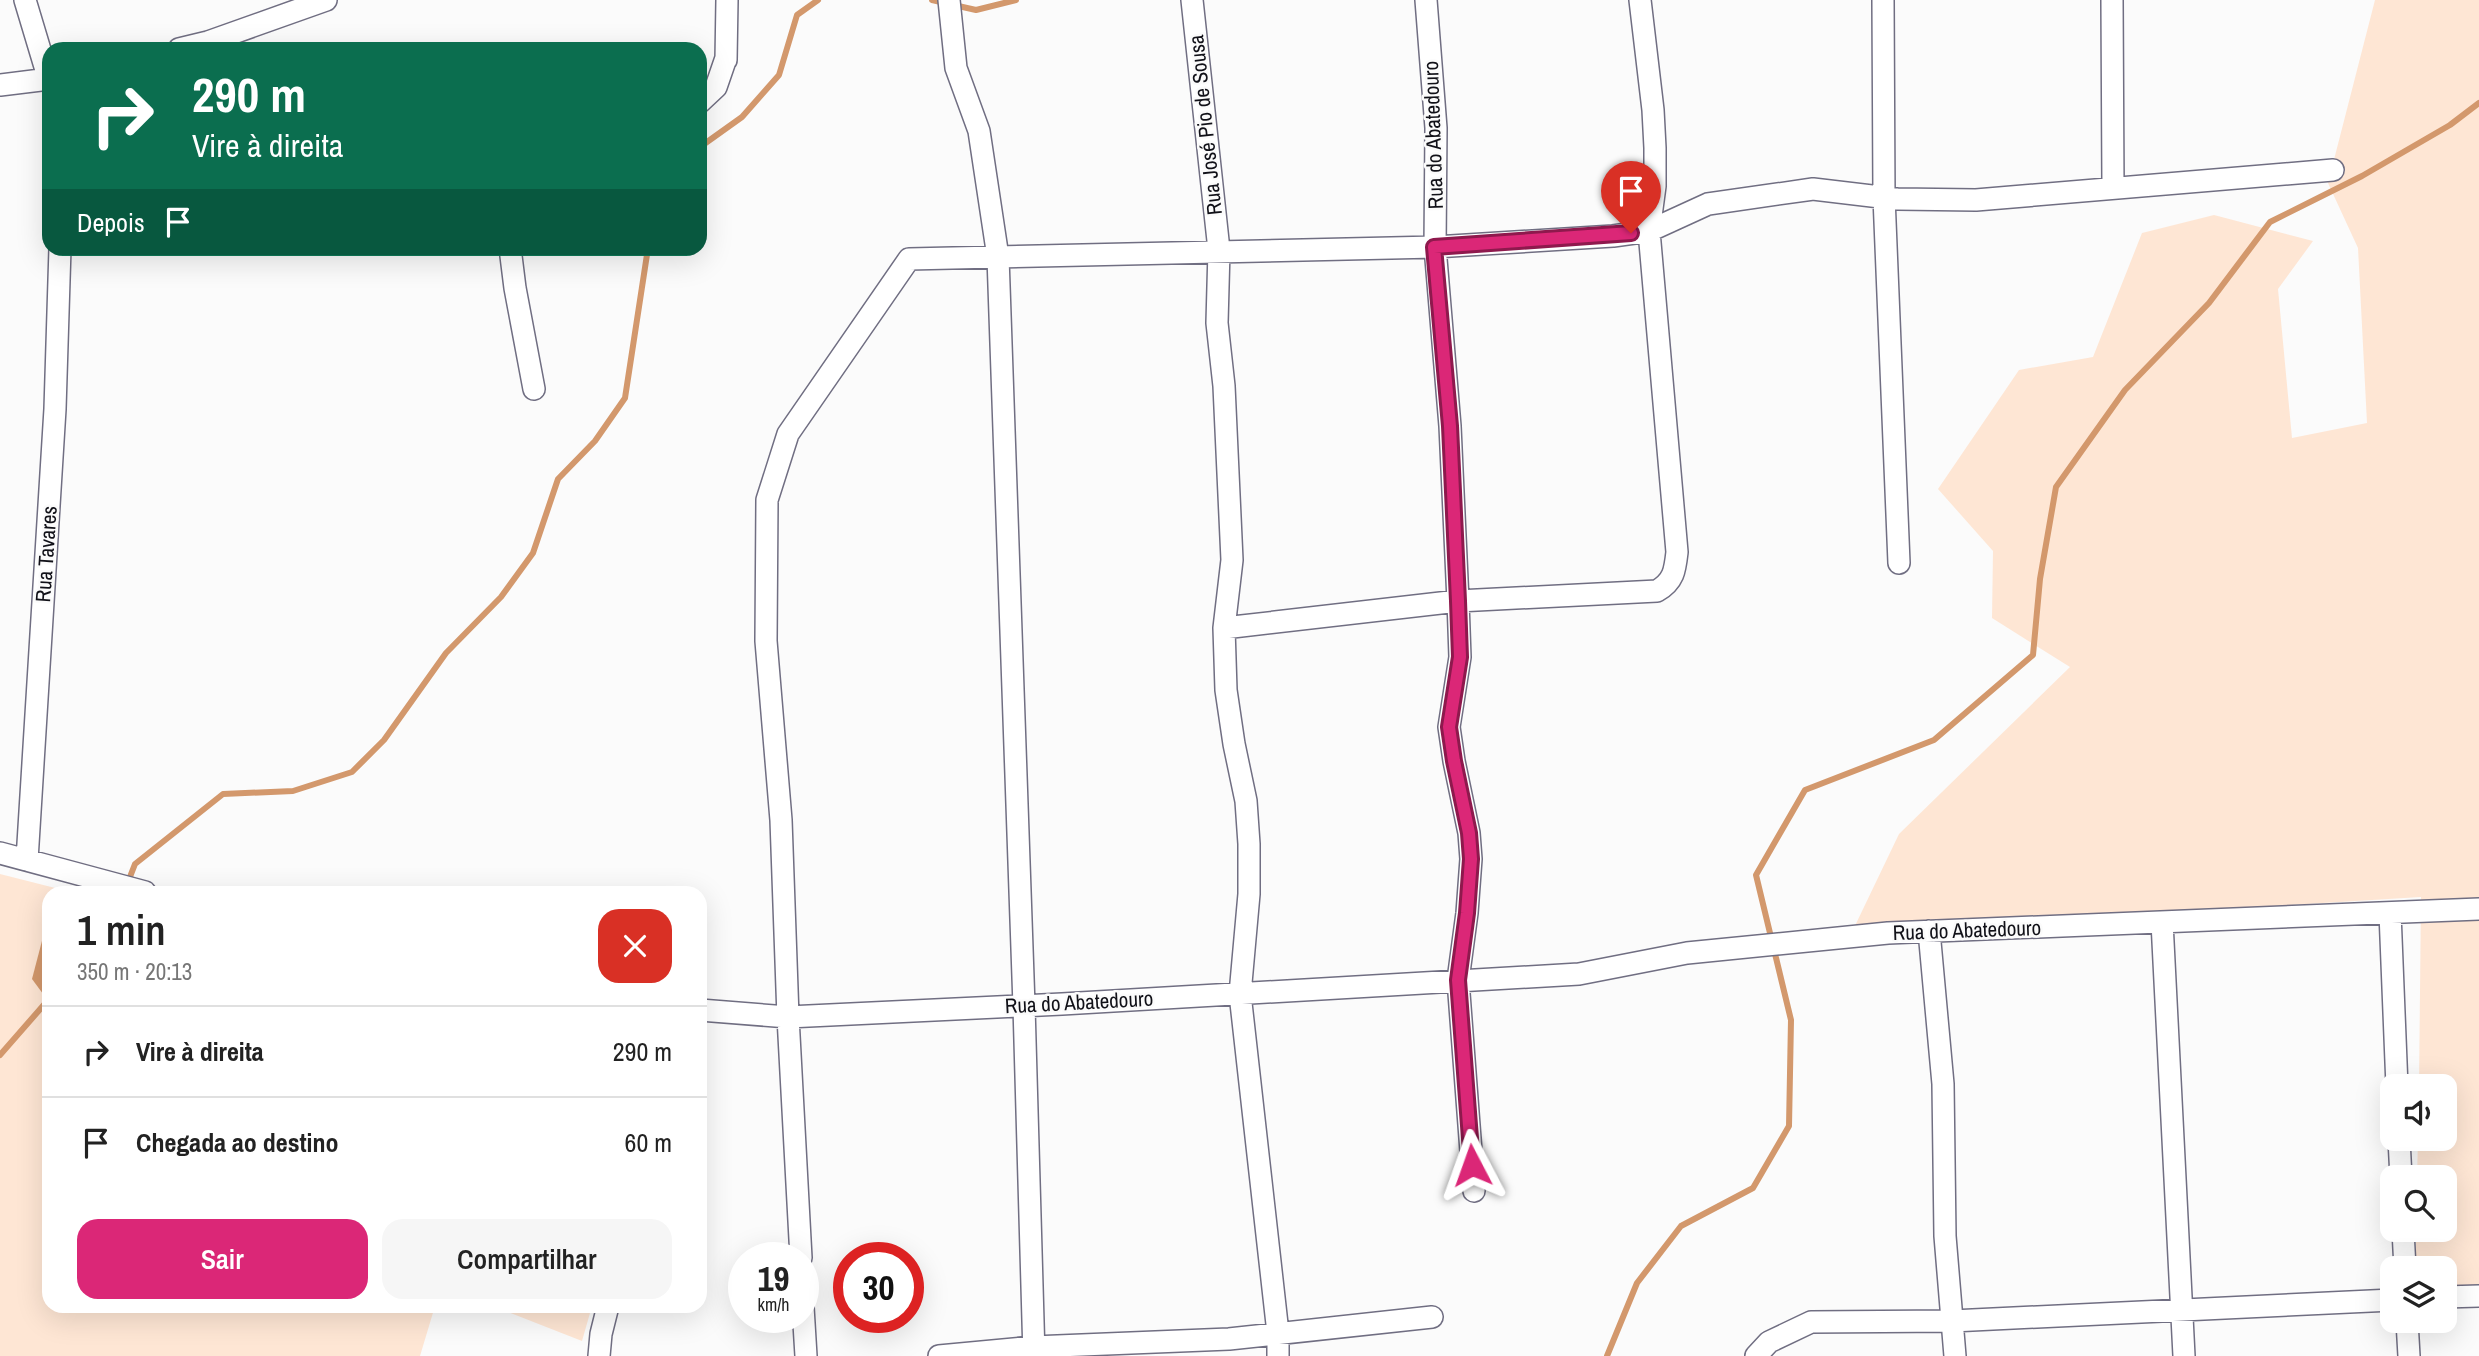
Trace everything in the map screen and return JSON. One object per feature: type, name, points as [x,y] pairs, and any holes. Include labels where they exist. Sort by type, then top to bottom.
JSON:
[{"type":"street","points":[[25,0],[42,56]]},
{"type":"street","points":[[208,42],[326,0]]},
{"type":"street","points":[[707,95],[716,87],[726,59],[727,0]]},
{"type":"street","points":[[949,0],[956,68],[979,131],[998,257],[1033,1352]]},
{"type":"street","name":"Rua José Pio de Sousa","points":[[1192,0],[1219,250],[1217,323],[1224,386],[1232,560],[1224,628],[1226,690],[1234,744],[1247,801],[1250,844],[1249,894],[1240,994],[1278,1333],[1278,1356]]},
{"type":"street","name":"Rua do Abatedouro","points":[[1426,0],[1436,128],[1434,247],[1450,426],[1460,657],[1449,727],[1469,833],[1471,859],[1458,980],[1474,1191]]},
{"type":"street","points":[[1224,628],[1458,601],[1657,591],[1669,584],[1675,571],[1677,552],[1649,231],[1655,186],[1655,148],[1640,0]]},
{"type":"street","points":[[1883,0],[1884,197],[1899,563]]},
{"type":"street","points":[[2112,0],[2113,188]]},
{"type":"street","points":[[0,85],[42,80]]},
{"type":"street","points":[[800,1242],[781,820],[766,640],[767,500],[788,434],[909,259],[1434,247],[1613,236],[1649,231],[1708,204],[1813,188],[1884,197],[1976,200],[2333,170]]},
{"type":"street","name":"Rua Tavares","points":[[27,860],[55,410],[60,256]]},
{"type":"street","points":[[511,256],[534,390]]},
{"type":"street","points":[[0,853],[123,886]]},
{"type":"street","name":"Rua do Abatedouro","points":[[707,1011],[788,1017],[1240,994],[1579,974],[1687,953],[1888,933],[2479,909]]},
{"type":"street","points":[[2390,913],[2396,1074]]},
{"type":"street","points":[[2162,922],[2185,1356]]},
{"type":"street","points":[[1929,931],[1943,1084],[1945,1236],[1955,1356]]},
{"type":"street","points":[[2457,1297],[2479,1296]]},
{"type":"street","points":[[1756,1356],[1769,1342],[1811,1322],[1952,1321],[2380,1301]]},
{"type":"street","points":[[599,1356],[607,1313]]},
{"type":"street","points":[[939,1356],[1229,1339],[1432,1317]]},
{"type":"street","points":[[805,1333],[806,1356]]},
{"type":"street","points":[[2408,1333],[2409,1356]]},
{"type":"shaded area","points":[[2375,0],[2479,0],[2479,1298],[2457,1300],[2457,1256],[2416,1256],[2416,1242],[2457,1242],[2457,1165],[2417,1165],[2418,1151],[2457,1151],[2457,1074],[2419,1074],[2421,897],[1852,932],[1899,834],[2070,667],[1992,618],[1993,551],[1938,489],[2019,370],[2093,357],[2142,233],[2214,215],[2313,241],[2278,289],[2292,438],[2367,423],[2358,248],[2328,183]]},
{"type":"shaded area","points":[[0,874],[47,886],[42,886],[42,1313],[433,1313],[420,1356],[0,1356]]},
{"type":"shaded area","points":[[42,941],[42,993],[32,979]]},
{"type":"shaded area","points":[[511,1313],[590,1313],[582,1341]]},
{"type":"waterway","points":[[707,142],[742,117],[779,75],[797,15],[818,0]]},
{"type":"waterway","points":[[932,0],[976,10],[1016,0]]},
{"type":"waterway","points":[[1607,1356],[1637,1283],[1681,1226],[1753,1188],[1789,1126],[1791,1020],[1756,875],[1805,790],[1934,740],[2033,655],[2040,579],[2056,487],[2125,390],[2209,303],[2270,222],[2362,176],[2450,125],[2479,103]]},
{"type":"waterway","points":[[128,882],[135,864],[223,794],[293,791],[352,772],[384,740],[446,653],[501,597],[533,553],[558,479],[595,441],[625,398],[647,256]]},
{"type":"waterway","points":[[0,1055],[42,1007]]},
{"type":"route","points":[[1472,1165],[1458,980],[1471,859],[1469,833],[1449,727],[1460,657],[1450,426],[1434,247],[1631,233]]}]
